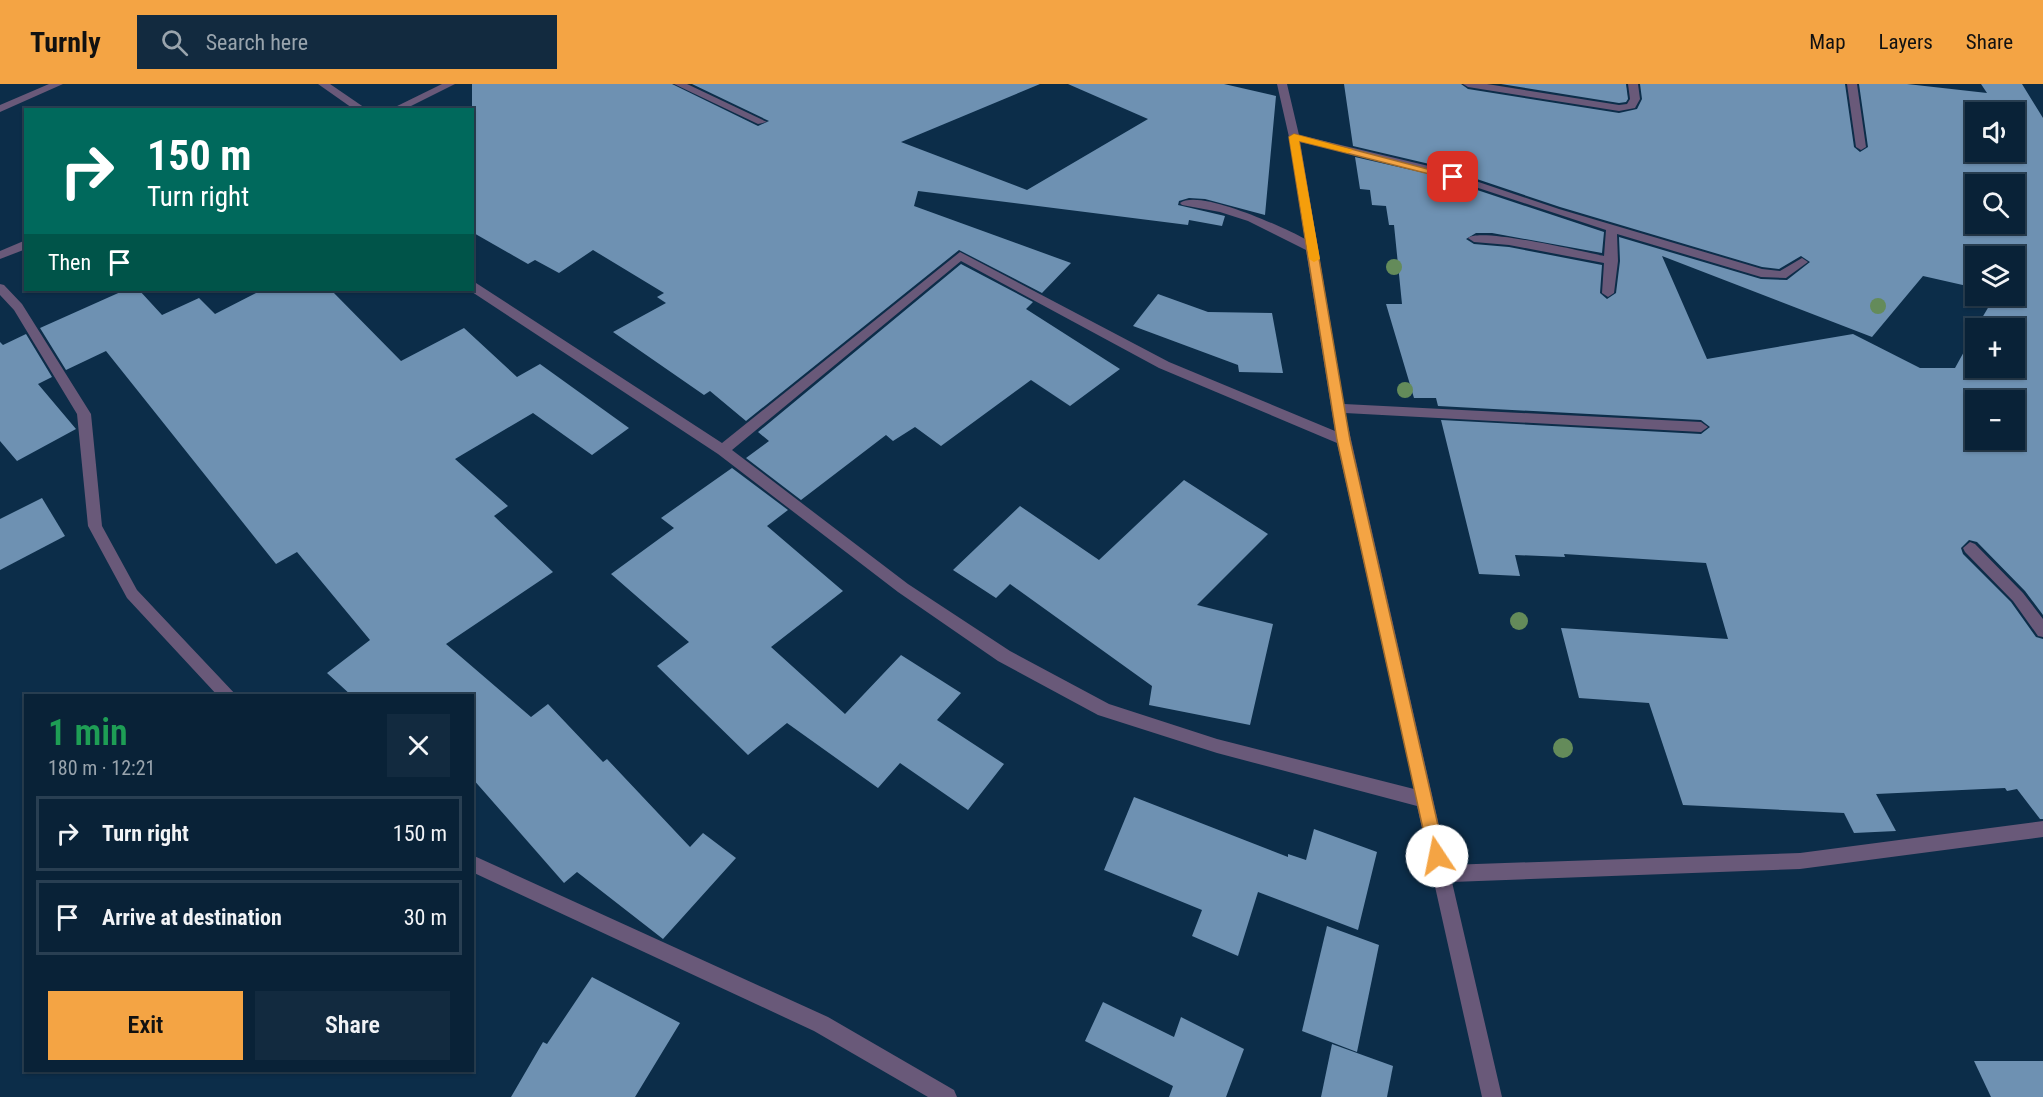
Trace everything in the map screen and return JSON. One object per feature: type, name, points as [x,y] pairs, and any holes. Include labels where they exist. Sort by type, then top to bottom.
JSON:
[{"type":"street","points":[[0,109],[57,84]]},
{"type":"street","points":[[323,84],[360,108]]},
{"type":"street","points":[[398,108],[450,84]]},
{"type":"street","points":[[679,84],[762,122]]},
{"type":"street","points":[[1282,84],[1294,137],[1343,440],[1492,1097]]},
{"type":"street","points":[[1468,84],[1619,108],[1631,106],[1635,99],[1633,84]]},
{"type":"street","points":[[1852,84],[1861,147]]},
{"type":"street","points":[[1294,137],[1432,170],[1761,273],[1782,276],[1802,262]]},
{"type":"street","points":[[1186,203],[1217,206],[1269,224],[1313,249]]},
{"type":"street","points":[[1608,293],[1612,261],[1612,228]]},
{"type":"street","points":[[1474,238],[1509,241],[1612,261]]},
{"type":"street","points":[[0,255],[24,245]]},
{"type":"street","points":[[723,450],[960,256],[1164,365],[1343,440]]},
{"type":"street","points":[[474,287],[723,450],[903,588],[1004,656],[1104,710],[1217,746],[1426,800]]},
{"type":"street","points":[[0,288],[18,307],[84,414],[95,526],[132,594],[198,667],[228,694]]},
{"type":"street","points":[[1339,408],[1701,427]]},
{"type":"street","points":[[1970,548],[2018,597],[2043,631]]},
{"type":"street","points":[[1441,874],[1800,861],[2043,829]]},
{"type":"street","points":[[474,864],[821,1024],[947,1097]]},
{"type":"building","points":[[472,84],[672,84],[758,126],[769,121],[692,84],[1040,84],[901,142],[1027,190],[1148,119],[1068,84],[1224,84],[1276,96],[1265,215],[1205,199],[1189,198],[1179,201],[1178,205],[1225,216],[1222,226],[1189,220],[1188,225],[918,191],[914,206],[1071,263],[1042,293],[959,250],[746,421],[710,391],[704,395],[613,332],[666,303],[657,297],[664,293],[593,250],[559,273],[535,260],[528,264],[474,233],[474,108],[472,108]]},
{"type":"building","points":[[1344,84],[1461,84],[1468,89],[1619,113],[1637,109],[1642,99],[1640,84],[1845,84],[1854,147],[1860,152],[1868,147],[1859,84],[1907,84],[1987,93],[1981,84],[2022,84],[2043,118],[2043,615],[2025,591],[1977,542],[1969,540],[1961,548],[1963,554],[2011,602],[2036,637],[2043,639],[2043,819],[2040,819],[2017,789],[2007,791],[2005,788],[1876,794],[1896,831],[1854,833],[1844,813],[1683,805],[1649,703],[1579,698],[1561,628],[1728,639],[1706,563],[1564,554],[1565,557],[1515,555],[1520,576],[1479,574],[1441,420],[1701,434],[1710,427],[1701,420],[1438,406],[1436,398],[1414,398],[1386,304],[1402,304],[1394,225],[1389,225],[1386,206],[1372,205],[1370,190],[1360,189],[1355,157],[1429,174],[1604,232],[1602,253],[1492,233],[1476,233],[1466,239],[1474,244],[1509,247],[1602,265],[1600,293],[1607,299],[1616,293],[1620,261],[1619,237],[1761,279],[1787,280],[1810,262],[1801,256],[1779,269],[1762,267],[1560,207],[1438,166],[1353,146]],"holes":[[[1965,246],[2025,246],[2025,306],[1989,306],[1982,318],[2025,318],[2025,378],[1965,378],[1965,350],[1955,368],[1920,368],[1853,334],[1707,359],[1662,256],[1872,337],[1923,276],[1965,286]]]},
{"type":"building","points":[[1501,84],[1626,84],[1628,99],[1626,102],[1619,103]]},
{"type":"building","points":[[961,264],[1033,302],[1026,309],[1120,369],[1070,406],[1031,380],[941,446],[915,427],[893,441],[886,435],[801,500],[746,458],[769,441],[758,432]]},
{"type":"building","points":[[123,291],[140,291],[162,315],[199,298],[215,314],[260,291],[332,291],[401,361],[464,328],[517,377],[540,364],[629,428],[592,455],[533,413],[455,459],[508,506],[494,516],[553,572],[446,644],[531,717],[548,704],[603,762],[607,759],[690,847],[703,833],[736,858],[663,939],[577,872],[564,883],[474,780],[474,694],[350,694],[327,673],[370,640],[297,552],[276,564],[106,351],[66,370],[40,328]]},
{"type":"building","points":[[1158,294],[1208,312],[1272,313],[1283,373],[1239,372],[1238,365],[1133,326]]},
{"type":"building","points":[[26,334],[52,377],[38,384],[76,429],[17,461],[0,441],[0,342],[3,345]]},
{"type":"building","points":[[732,468],[788,510],[767,526],[843,591],[771,647],[845,714],[901,655],[961,693],[937,720],[1004,764],[968,810],[900,763],[878,788],[787,723],[748,755],[657,666],[689,642],[611,574],[674,528],[661,518]]},
{"type":"building","points":[[1184,480],[1268,534],[1197,605],[1273,624],[1250,725],[1149,705],[1152,686],[1010,584],[996,598],[953,570],[1020,506],[1099,560]]},
{"type":"building","points":[[42,498],[65,536],[0,570],[0,519]]},
{"type":"building","points":[[1134,797],[1288,857],[1288,854],[1306,860],[1314,829],[1377,852],[1358,930],[1258,892],[1238,956],[1192,936],[1202,910],[1104,870]]},
{"type":"building","points":[[1327,926],[1379,945],[1357,1052],[1302,1031]]},
{"type":"building","points":[[592,977],[680,1023],[635,1097],[511,1097],[543,1042],[547,1044]]},
{"type":"building","points":[[1103,1002],[1174,1037],[1181,1017],[1244,1049],[1226,1097],[1169,1097],[1173,1086],[1085,1041]]},
{"type":"building","points":[[1332,1044],[1393,1066],[1387,1097],[1321,1097]]},
{"type":"building","points":[[1974,1061],[2043,1061],[2043,1097],[1991,1097]]},
{"type":"slow traffic","points":[[1314,259],[1294,137],[1348,150]]},
{"type":"route","points":[[1437,856],[1343,440],[1294,137],[1453,177]]}]
